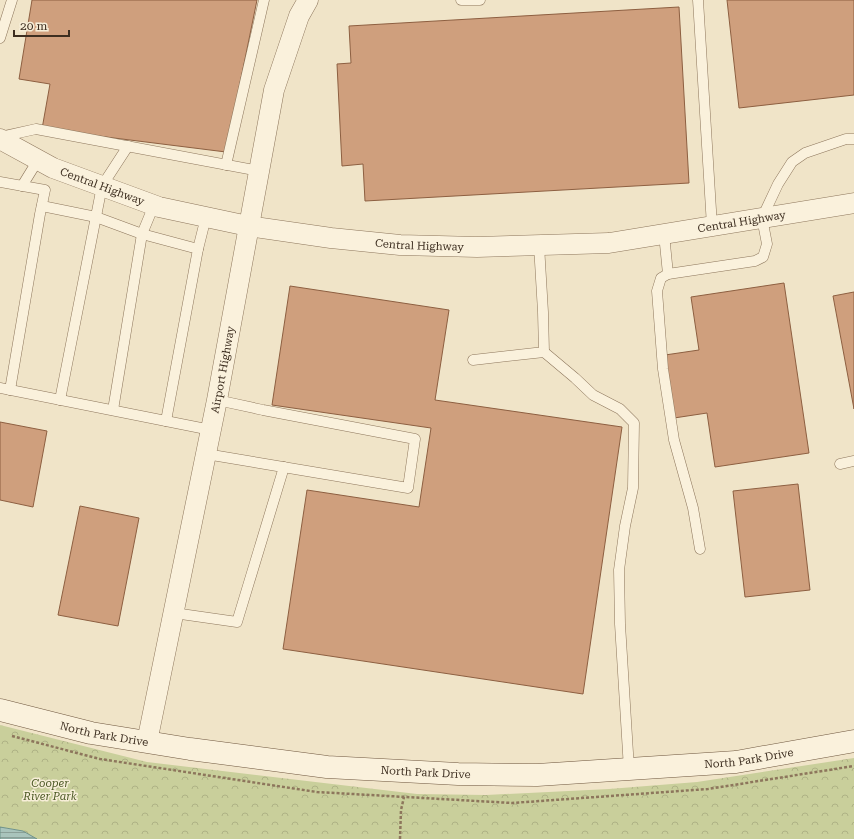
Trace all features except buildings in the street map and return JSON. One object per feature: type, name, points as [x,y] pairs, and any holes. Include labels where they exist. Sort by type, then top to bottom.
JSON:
[{"type":"street","name":"Airport Highway","points":[[147,742],[217,400],[274,90],[299,16],[308,0]]},
{"type":"street","name":"Central Highway","points":[[0,138],[53,168],[154,205],[248,226],[331,238],[400,245],[477,247],[609,243],[854,203]]},
{"type":"street","name":"North Park Drive","points":[[0,710],[92,733],[147,742],[327,767],[458,774],[537,775],[736,762],[854,741]]},
{"type":"lane","points":[[0,38],[12,0]]},
{"type":"lane","points":[[226,165],[264,0]]},
{"type":"lane","points":[[461,0],[480,0]]},
{"type":"lane","points":[[698,0],[712,226]]},
{"type":"lane","points":[[0,138],[36,129],[259,171]]},
{"type":"lane","points":[[700,549],[693,508],[674,440],[663,370],[656,291],[661,278],[668,274],[755,261],[763,256],[767,244],[762,218],[778,184],[792,162],[805,153],[846,139],[854,139]]},
{"type":"lane","points":[[60,400],[102,186],[128,146]]},
{"type":"lane","points":[[22,186],[38,160]]},
{"type":"lane","points":[[0,182],[46,190],[10,390]]},
{"type":"lane","points":[[113,410],[142,234],[154,205]]},
{"type":"lane","points":[[42,206],[96,217],[142,234],[198,249]]},
{"type":"lane","points":[[166,421],[198,249],[206,217]]},
{"type":"lane","points":[[664,234],[668,274]]},
{"type":"lane","points":[[539,245],[544,352]]},
{"type":"lane","points":[[473,360],[544,352],[576,378],[593,395],[620,409],[634,423],[633,488],[625,526],[619,570],[620,624],[629,770]]},
{"type":"lane","points":[[0,388],[210,430]]},
{"type":"lane","points":[[206,454],[408,488],[415,439],[217,400]]},
{"type":"lane","points":[[840,464],[854,461]]},
{"type":"lane","points":[[174,613],[237,622],[284,467]]},
{"type":"path","points":[[400,839],[401,810],[404,797]]},
{"type":"green space","name":"Cooper River Park","points":[[0,725],[147,762],[417,794],[486,795],[609,789],[697,782],[854,758],[854,839],[37,839],[23,831],[0,827]]},
{"type":"water","points":[[0,827],[23,831],[37,839],[0,839]]}]
